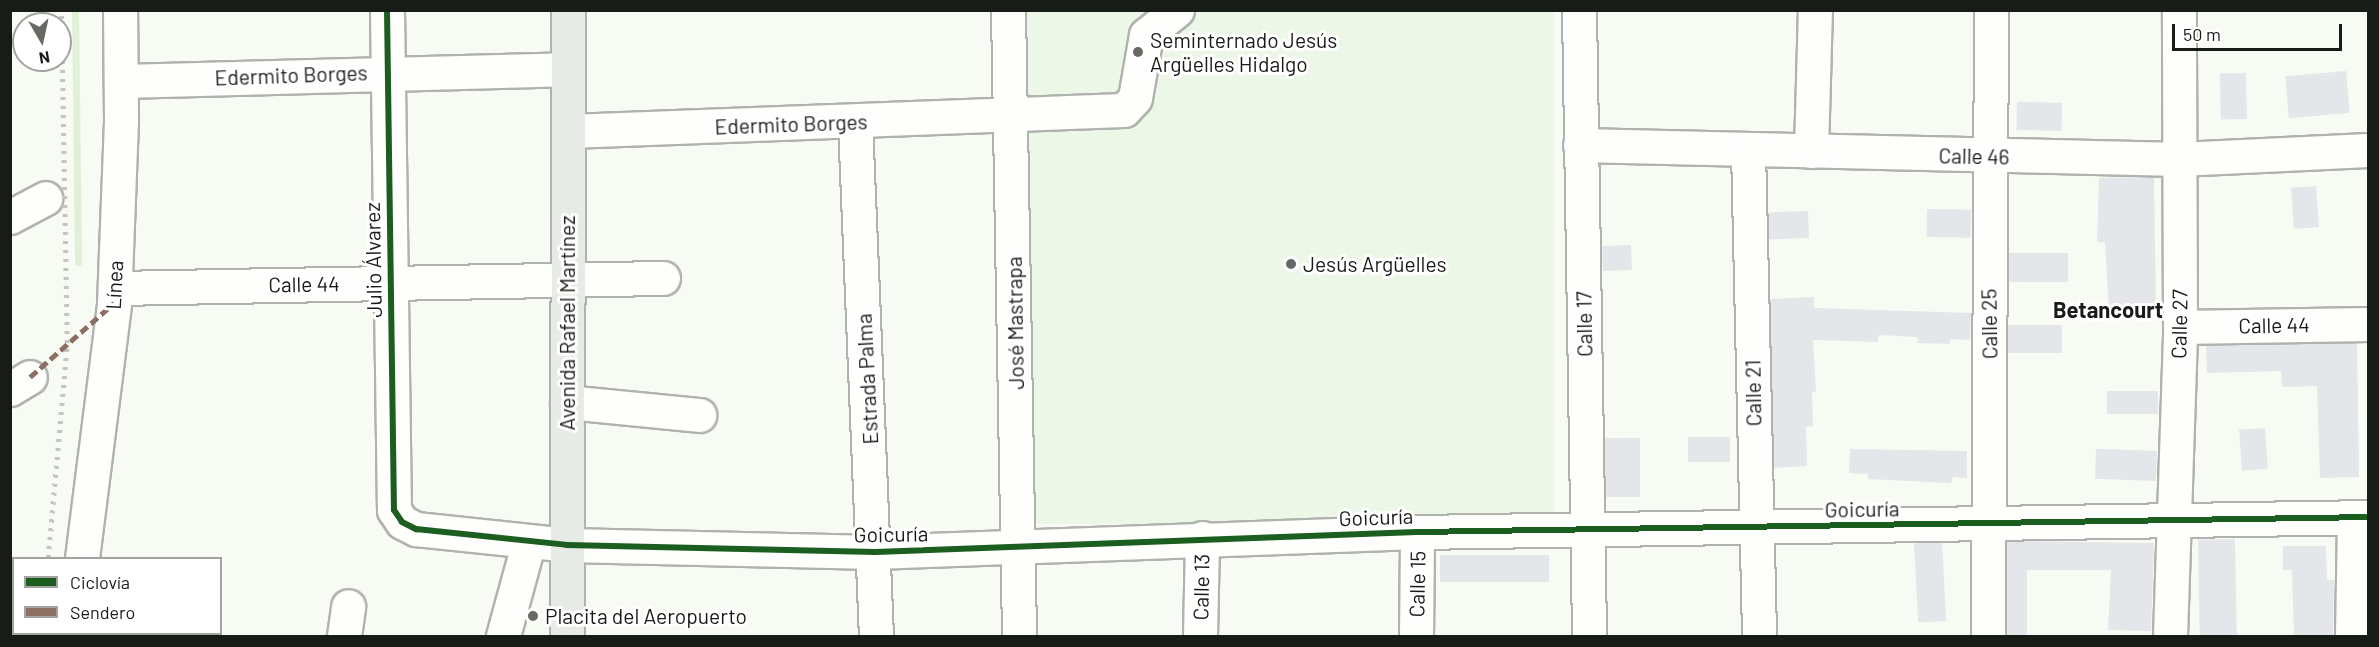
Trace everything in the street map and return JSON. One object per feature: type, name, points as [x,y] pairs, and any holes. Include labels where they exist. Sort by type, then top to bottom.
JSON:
[{"type":"main road","name":"Avenida Rafael Martínez","points":[[567,636],[568,10]]},
{"type":"street","name":"Línea","points":[[81,557],[115,288],[121,81],[120,10]]},
{"type":"street","name":"Julio Álvarez","points":[[387,10],[389,282],[394,510]]},
{"type":"street","name":"José Mastrapa","points":[[1008,10],[1012,114],[1019,636]]},
{"type":"street","name":"Edermito Borges","points":[[569,131],[855,123],[1124,110],[1135,98],[1146,35],[1177,10]]},
{"type":"street","name":"Calle 17","points":[[1579,10],[1589,636]]},
{"type":"street","points":[[1811,151],[1815,10]]},
{"type":"street","name":"Calle 25","points":[[1988,636],[1991,523],[1987,157],[1991,10]]},
{"type":"street","name":"Calle 27","points":[[2170,636],[2180,327],[2179,10]]},
{"type":"street","name":"Edermito Borges","points":[[121,81],[389,72],[568,69]]},
{"type":"street","name":"Estrada Palma","points":[[855,123],[875,552],[876,636]]},
{"type":"street","name":"Calle 46","points":[[1580,145],[1987,157],[2179,159],[2368,150]]},
{"type":"street","name":"Calle 21","points":[[1748,149],[1759,636]]},
{"type":"street","points":[[10,217],[45,198]]},
{"type":"street","name":"Calle 44","points":[[115,288],[663,278]]},
{"type":"street","name":"Calle 44","points":[[2180,327],[2368,324]]},
{"type":"street","points":[[567,402],[699,415]]},
{"type":"street","name":"Goicuría","points":[[394,510],[402,522],[416,529],[567,545],[875,552],[1202,538],[1417,532],[2361,517]]},
{"type":"street","points":[[2352,636],[2361,517]]},
{"type":"street","name":"Calle 15","points":[[1416,636],[1417,532]]},
{"type":"street","name":"Calle 13","points":[[1200,636],[1202,538]]},
{"type":"street","points":[[503,636],[529,541]]},
{"type":"shaded area","name":"Jesús Argüelles","points":[[1024,11],[1554,11],[1554,524],[1024,524]]},
{"type":"building","points":[[2346,71],[2350,113],[2289,118],[2285,76]]},
{"type":"building","points":[[2220,73],[2246,73],[2247,119],[2221,119]]},
{"type":"building","points":[[2017,102],[2062,103],[2062,131],[2017,130]]},
{"type":"building","points":[[2154,177],[2156,309],[2109,311],[2105,242],[2097,242],[2099,178]]},
{"type":"building","points":[[2316,186],[2319,227],[2294,229],[2291,188]]},
{"type":"building","points":[[1927,209],[1971,210],[1971,238],[1927,237]]},
{"type":"building","points":[[1808,211],[1809,238],[1769,239],[1768,212]]},
{"type":"building","points":[[1631,245],[1632,270],[1603,271],[1602,246]]},
{"type":"building","points":[[2009,253],[2068,253],[2068,282],[2009,282]]},
{"type":"building","points":[[1814,297],[1814,308],[1971,313],[1970,340],[1950,339],[1950,344],[1917,343],[1918,337],[1879,335],[1878,342],[1813,340],[1816,392],[1812,392],[1813,426],[1806,427],[1807,466],[1774,468],[1770,299]]},
{"type":"building","points":[[2008,325],[2062,325],[2062,353],[2008,353]]},
{"type":"building","points":[[2357,343],[2359,477],[2320,478],[2317,386],[2282,387],[2281,371],[2207,373],[2206,345]]},
{"type":"building","points":[[2107,391],[2158,391],[2158,414],[2107,414]]},
{"type":"building","points":[[2265,428],[2268,469],[2242,471],[2239,430]]},
{"type":"building","points":[[1688,437],[1730,437],[1730,462],[1688,462]]},
{"type":"building","points":[[1605,438],[1640,438],[1640,497],[1605,497]]},
{"type":"building","points":[[1850,449],[1967,451],[1967,478],[1953,477],[1951,483],[1868,479],[1868,474],[1849,473]]},
{"type":"building","points":[[2096,449],[2157,451],[2156,481],[2095,479]]},
{"type":"building","points":[[2235,539],[2237,636],[2200,636],[2198,540]]},
{"type":"building","points":[[2007,541],[2154,543],[2151,631],[2108,630],[2111,570],[2027,570],[2027,636],[2007,636]]},
{"type":"building","points":[[1942,542],[1946,621],[1918,622],[1914,543]]},
{"type":"building","points":[[2283,546],[2326,546],[2327,580],[2334,580],[2333,636],[2294,636],[2292,570],[2283,570]]},
{"type":"building","points":[[1440,555],[1549,555],[1549,582],[1440,582]]},
{"type":"waterway","points":[[75,10],[78,262]]},
{"type":"railway","points":[[48,557],[67,343],[61,10]]},
{"type":"marked path","points":[[30,377],[114,303]]},
{"type":"cycle path","points":[[387,10],[394,510],[402,522],[416,529],[567,545],[875,552],[1417,532],[2368,517]]},
{"type":"place","name":"Seminternado Jesús Argüelles Hidalgo","points":[[1138,52]]},
{"type":"place","name":"Jesús Argüelles","points":[[1291,264]]},
{"type":"place","name":"Placita del Aeropuerto","points":[[533,616]]},
{"type":"district","name":"Betancourt","points":[[2108,310]]}]
